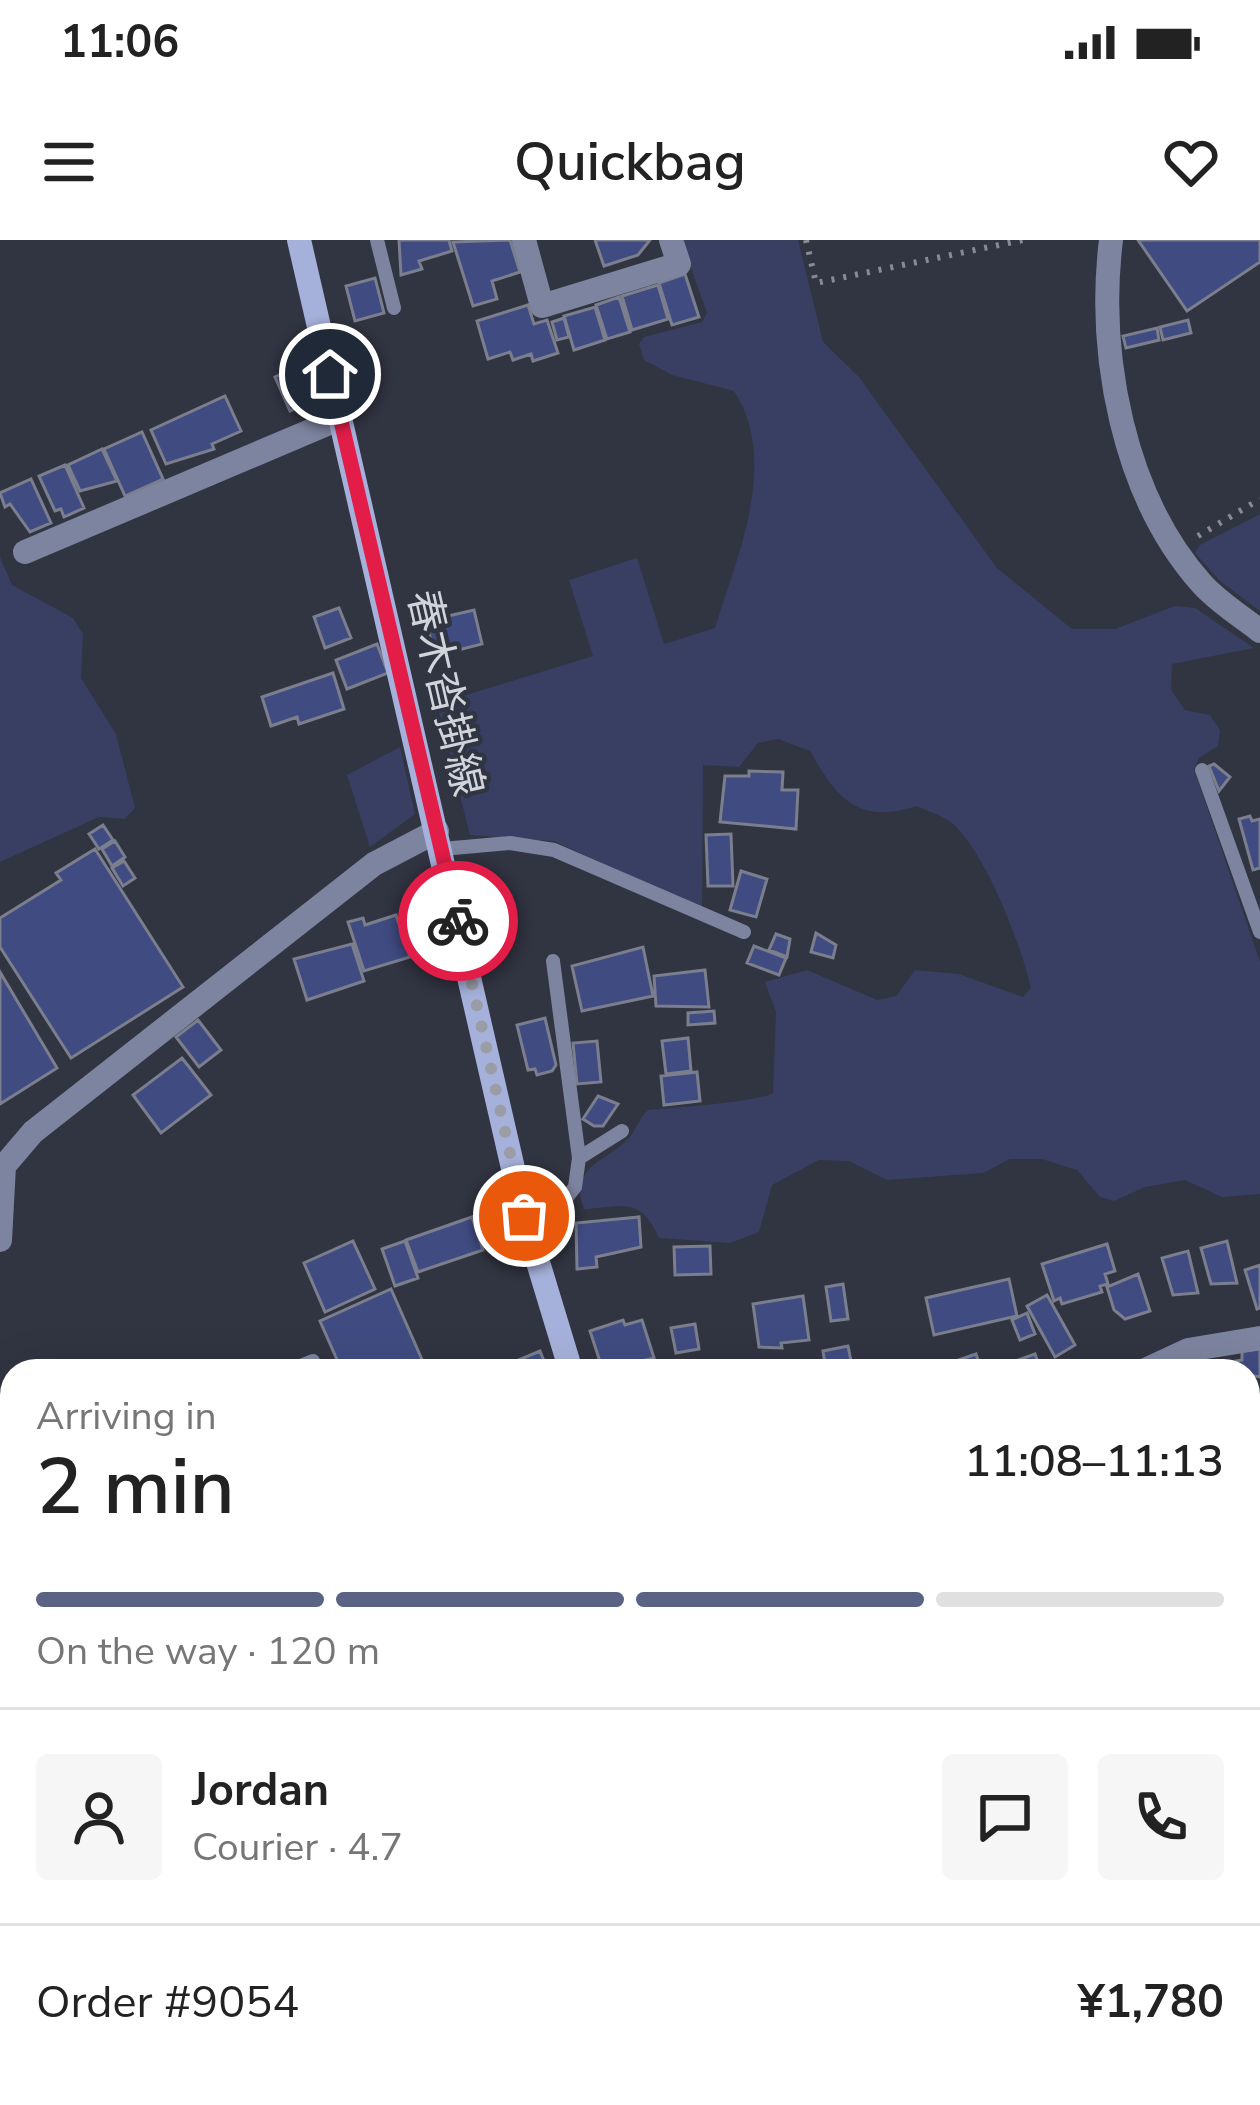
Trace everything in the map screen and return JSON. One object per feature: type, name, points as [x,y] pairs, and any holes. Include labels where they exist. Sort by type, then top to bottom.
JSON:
[{"type":"main road","name":"春木沓掛線","points":[[299,240],[531,1242],[567,1359]]},
{"type":"street","points":[[524,240],[542,306],[679,264],[671,240]]},
{"type":"street","points":[[1111,240],[1104,293],[1112,372],[1140,477],[1175,550],[1205,588],[1260,632]]},
{"type":"street","points":[[25,553],[341,418]]},
{"type":"street","points":[[0,1240],[2,1164],[58,1109],[356,878],[439,840]]},
{"type":"street","points":[[1169,1359],[1188,1350],[1260,1338]]},
{"type":"lane","points":[[377,240],[394,308]]},
{"type":"lane","points":[[1202,770],[1260,932]]},
{"type":"lane","points":[[439,840],[554,850],[744,932]]},
{"type":"lane","points":[[531,1242],[575,1187],[579,1158],[553,961]]},
{"type":"lane","points":[[579,1158],[622,1131]]},
{"type":"path","points":[[806,240],[816,283],[1023,240]]},
{"type":"path","points":[[1175,550],[1260,499]]},
{"type":"shaded area","points":[[681,240],[798,240],[823,342],[859,377],[997,568],[1072,629],[1115,629],[1175,606],[1195,608],[1254,648],[1172,664],[1171,690],[1185,710],[1210,715],[1220,730],[1218,746],[1199,758],[1194,769],[1260,962],[1260,1194],[1222,1197],[1185,1180],[1145,1187],[1114,1201],[1100,1197],[1077,1170],[1042,1159],[1010,1159],[983,1173],[887,1180],[849,1161],[819,1160],[772,1185],[759,1232],[730,1243],[659,1238],[645,1215],[630,1207],[584,1209],[580,1194],[587,1172],[625,1143],[648,1110],[773,1093],[776,1012],[765,982],[807,970],[877,1000],[896,996],[915,970],[959,974],[1023,997],[1031,988],[989,877],[952,823],[917,806],[864,810],[840,795],[810,751],[778,739],[758,743],[739,767],[703,765],[702,909],[554,841],[470,835],[437,704],[593,656],[569,580],[637,558],[664,644],[715,628],[750,509],[754,448],[734,391],[672,375],[644,360],[639,344],[644,337],[702,322],[707,313]]},
{"type":"shaded area","points":[[1260,514],[1260,611],[1220,581],[1195,553],[1200,545]]},
{"type":"shaded area","points":[[0,557],[12,585],[73,618],[83,634],[81,678],[116,734],[135,808],[125,819],[99,817],[0,862]]},
{"type":"shaded area","points":[[400,747],[415,814],[370,847],[347,775]]},
{"type":"building","points":[[399,240],[449,240],[452,251],[419,261],[422,269],[401,275]]},
{"type":"building","points":[[510,240],[520,272],[492,281],[497,299],[473,306],[453,242]]},
{"type":"building","points":[[595,240],[650,240],[638,255],[604,266]]},
{"type":"building","points":[[1138,240],[1260,240],[1260,262],[1187,311]]},
{"type":"building","points":[[685,274],[699,317],[672,325],[659,283]]},
{"type":"building","points":[[375,278],[384,313],[355,321],[346,286]]},
{"type":"building","points":[[658,285],[668,319],[632,330],[622,296]]},
{"type":"building","points":[[619,297],[630,332],[607,339],[596,305]]},
{"type":"building","points":[[528,305],[534,324],[547,320],[558,353],[533,361],[531,354],[513,360],[510,352],[488,359],[477,321]]},
{"type":"building","points":[[595,307],[605,340],[574,350],[564,316]]},
{"type":"building","points":[[564,318],[569,337],[557,340],[552,322]]},
{"type":"building","points":[[1188,320],[1191,333],[1163,340],[1160,327]]},
{"type":"building","points":[[1157,328],[1159,340],[1126,348],[1123,336]]},
{"type":"building","points":[[305,363],[320,397],[290,411],[275,377]]},
{"type":"building","points":[[225,396],[241,431],[212,444],[214,449],[166,464],[151,430]]},
{"type":"building","points":[[142,432],[163,479],[125,496],[104,449]]},
{"type":"building","points":[[102,449],[117,481],[80,491],[68,465]]},
{"type":"building","points":[[65,465],[84,508],[64,517],[61,509],[55,511],[39,476]]},
{"type":"building","points":[[31,479],[51,523],[30,532],[10,504],[5,507],[0,493]]},
{"type":"building","points":[[339,608],[351,638],[325,648],[314,617]]},
{"type":"building","points":[[474,610],[482,644],[435,656],[426,621]]},
{"type":"building","points":[[377,644],[388,673],[347,689],[336,660]]},
{"type":"building","points":[[333,673],[344,709],[299,724],[297,717],[271,726],[262,697]]},
{"type":"building","points":[[1214,764],[1230,777],[1219,791],[1209,766]]},
{"type":"building","points":[[749,771],[783,772],[782,790],[798,790],[796,829],[720,822],[725,776],[749,776]]},
{"type":"building","points":[[1250,816],[1252,821],[1260,819],[1260,868],[1253,870],[1239,819]]},
{"type":"building","points":[[103,825],[113,840],[99,849],[89,834]]},
{"type":"building","points":[[731,834],[733,886],[708,886],[706,835]]},
{"type":"building","points":[[115,841],[125,857],[112,866],[102,849]]},
{"type":"building","points":[[95,849],[183,987],[71,1058],[0,947],[0,918],[61,880],[56,873]]},
{"type":"building","points":[[124,861],[135,878],[123,886],[112,868]]},
{"type":"building","points":[[741,871],[767,879],[756,917],[730,910]]},
{"type":"building","points":[[396,915],[410,957],[364,971],[348,922],[363,918],[365,925]]},
{"type":"building","points":[[816,933],[836,945],[833,958],[811,952]]},
{"type":"building","points":[[776,934],[790,939],[787,957],[769,950]]},
{"type":"building","points":[[352,944],[364,981],[307,1000],[294,959]]},
{"type":"building","points":[[754,946],[786,958],[779,975],[747,963]]},
{"type":"building","points":[[643,947],[653,996],[582,1011],[572,966]]},
{"type":"building","points":[[705,970],[709,1007],[656,1006],[654,976]]},
{"type":"building","points":[[0,972],[57,1068],[0,1104]]},
{"type":"building","points":[[714,1011],[715,1023],[688,1025],[688,1013]]},
{"type":"building","points":[[545,1018],[556,1065],[537,1075],[535,1069],[528,1070],[517,1025]]},
{"type":"building","points":[[198,1020],[221,1050],[199,1067],[176,1037]]},
{"type":"building","points":[[688,1038],[691,1071],[666,1074],[662,1041]]},
{"type":"building","points":[[597,1041],[601,1082],[577,1084],[573,1043]]},
{"type":"building","points":[[182,1058],[211,1095],[161,1133],[133,1095]]},
{"type":"building","points":[[697,1072],[700,1101],[664,1105],[661,1076]]},
{"type":"building","points":[[598,1096],[618,1104],[603,1126],[583,1119]]},
{"type":"building","points":[[472,1217],[483,1250],[418,1272],[406,1240]]},
{"type":"building","points":[[639,1217],[641,1247],[596,1257],[597,1267],[577,1269],[576,1223]]},
{"type":"building","points":[[353,1241],[375,1289],[325,1312],[304,1263]]},
{"type":"building","points":[[405,1241],[418,1278],[395,1286],[382,1249]]},
{"type":"building","points":[[1227,1241],[1237,1283],[1211,1284],[1201,1248]]},
{"type":"building","points":[[1107,1244],[1115,1271],[1105,1274],[1108,1284],[1100,1286],[1102,1292],[1062,1304],[1060,1298],[1054,1301],[1042,1264]]},
{"type":"building","points":[[710,1246],[711,1274],[675,1275],[674,1247]]},
{"type":"building","points":[[1188,1251],[1198,1293],[1173,1295],[1162,1258]]},
{"type":"building","points":[[1260,1265],[1260,1308],[1257,1309],[1245,1270]]},
{"type":"building","points":[[1138,1274],[1150,1311],[1125,1319],[1114,1310],[1107,1287]]},
{"type":"building","points":[[1009,1279],[1017,1316],[934,1335],[926,1298]]},
{"type":"building","points":[[843,1284],[848,1319],[831,1321],[826,1287]]},
{"type":"building","points":[[391,1289],[422,1359],[337,1359],[320,1321]]},
{"type":"building","points":[[1047,1295],[1075,1345],[1055,1357],[1027,1306]]},
{"type":"building","points":[[803,1296],[809,1340],[781,1343],[782,1348],[759,1347],[753,1304]]},
{"type":"building","points":[[1027,1313],[1035,1334],[1020,1340],[1012,1320]]},
{"type":"building","points":[[623,1320],[625,1325],[642,1320],[654,1358],[599,1359],[590,1331]]},
{"type":"building","points":[[695,1324],[699,1349],[676,1353],[671,1328]]},
{"type":"building","points":[[848,1346],[851,1359],[824,1359],[823,1351]]},
{"type":"building","points":[[1260,1349],[1260,1359],[1242,1359],[1242,1351]]},
{"type":"building","points":[[540,1351],[543,1359],[521,1359]]},
{"type":"way so far","points":[[458,921],[524,1216]]},
{"type":"route","points":[[330,374],[458,921]]}]
